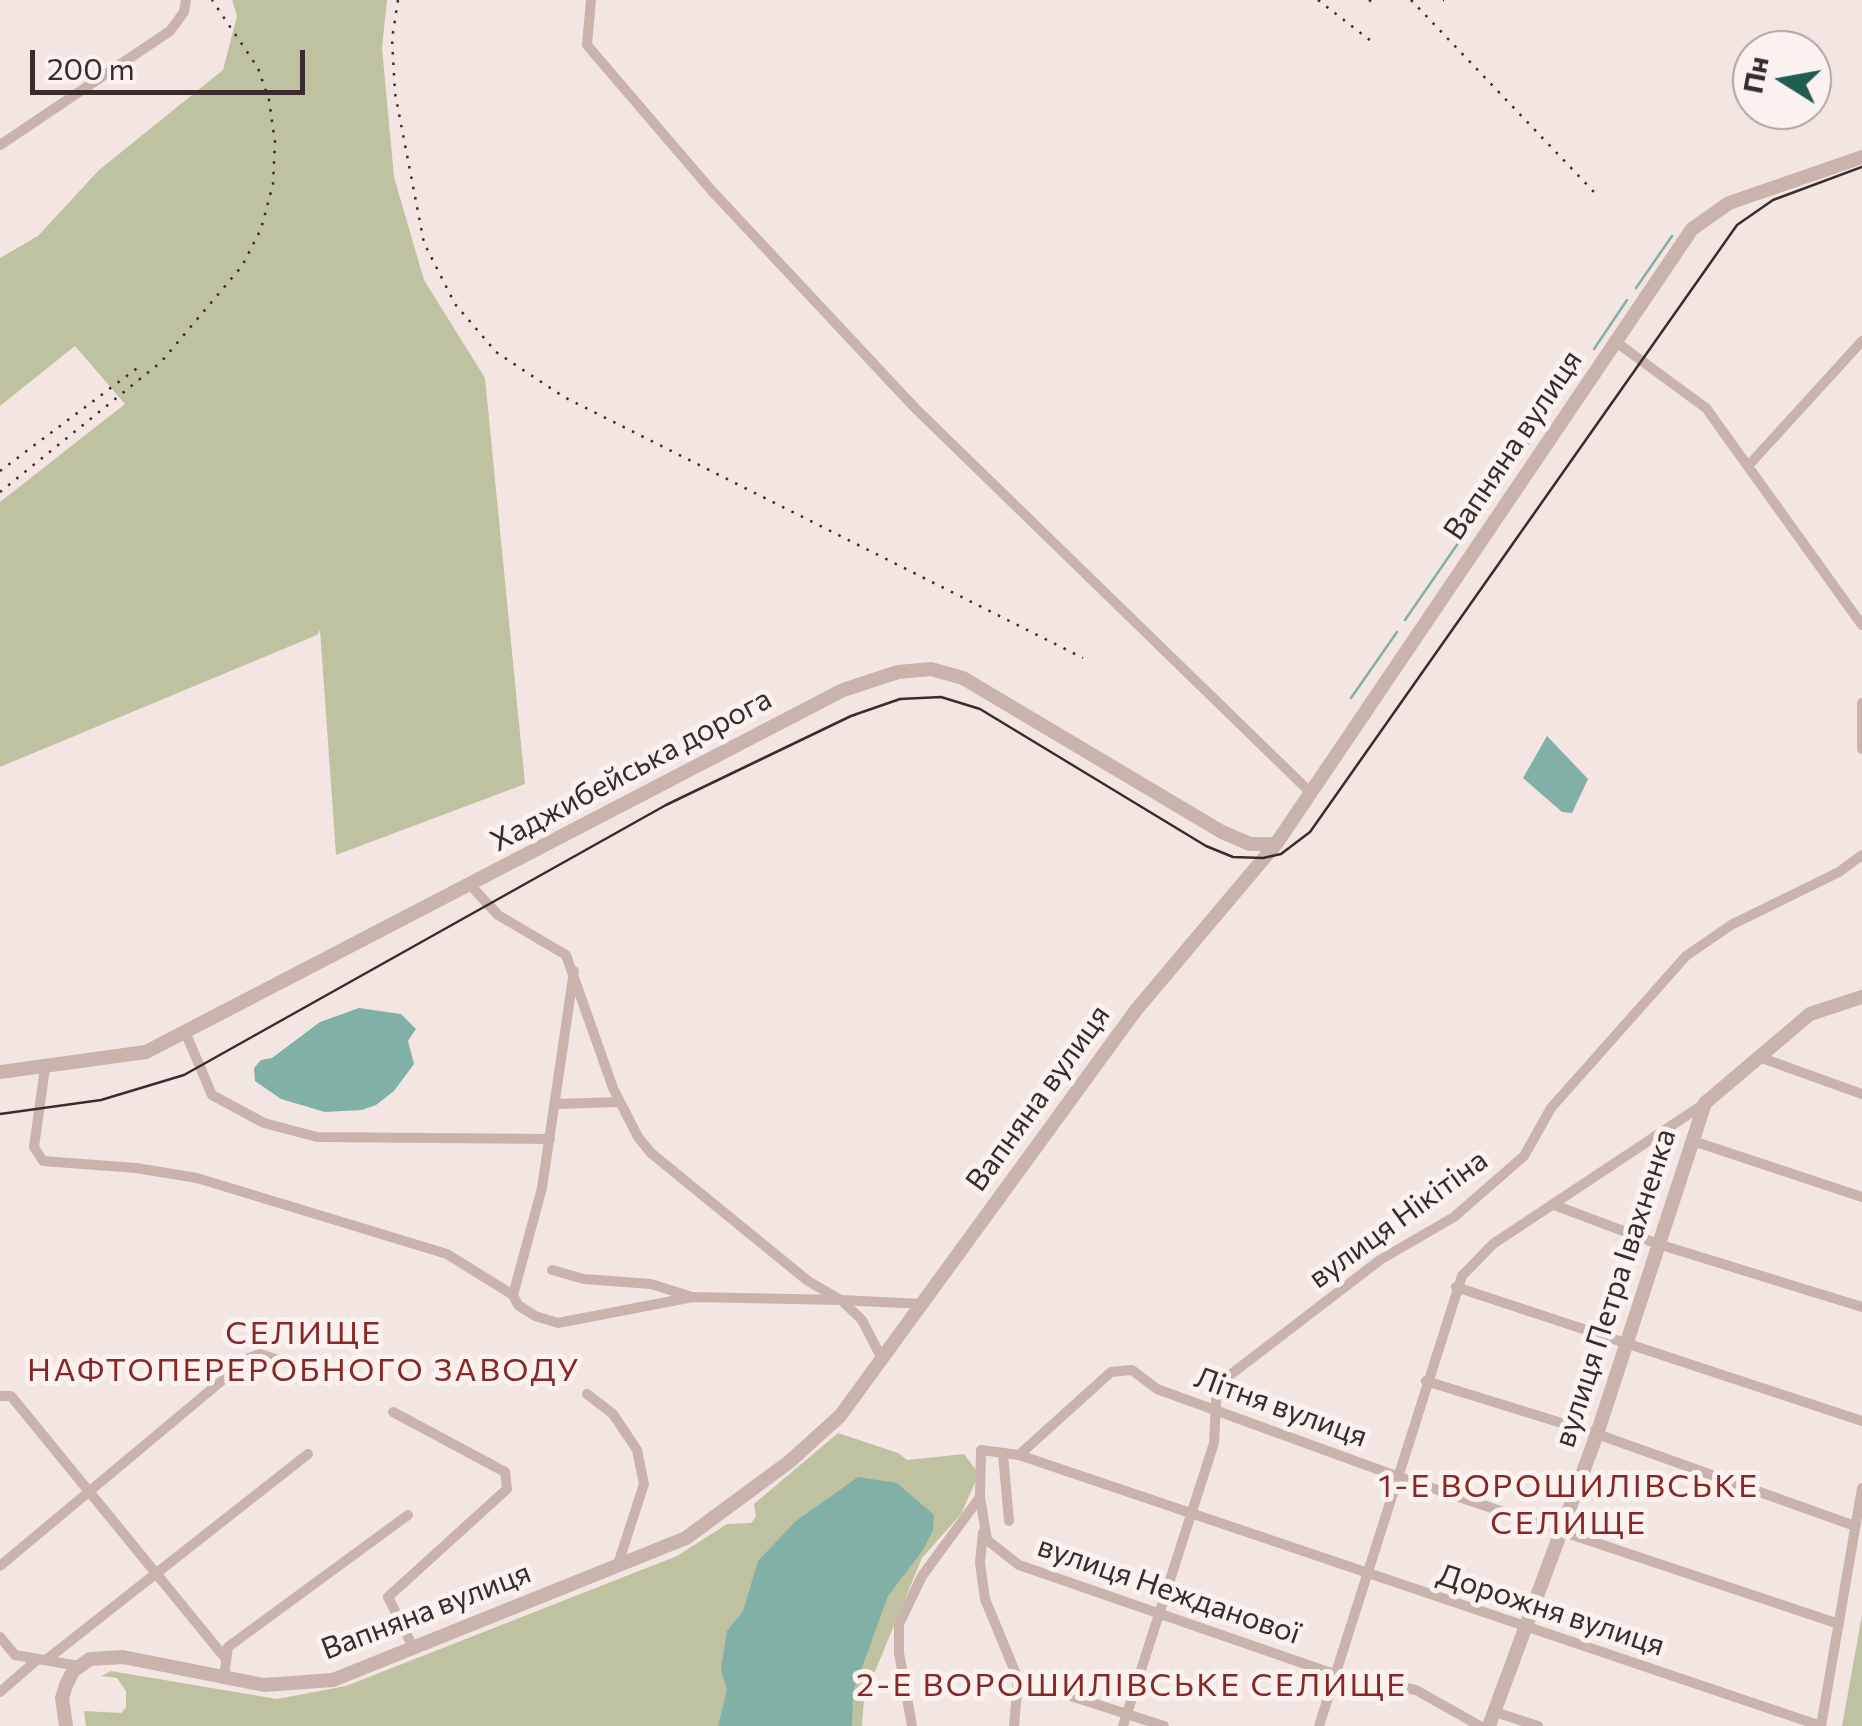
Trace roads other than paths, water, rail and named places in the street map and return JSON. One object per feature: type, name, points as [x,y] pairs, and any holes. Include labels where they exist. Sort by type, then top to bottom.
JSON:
[{"type":"street","points":[[0,146],[170,31],[184,12],[186,0]]},
{"type":"street","points":[[591,0],[585,36],[592,52],[712,191],[914,408],[1312,794]]},
{"type":"street","name":"Вапняна вулиця","points":[[79,1666],[90,1659],[124,1657],[264,1684],[333,1680],[686,1538],[736,1505],[840,1416],[1136,1010],[1276,844],[1702,220],[1729,204],[1862,157]]},
{"type":"street","points":[[1748,466],[1862,341]]},
{"type":"street","points":[[1616,342],[1692,394],[1862,625]]},
{"type":"street","name":"Хаджибейська дорога","points":[[0,1072],[130,1057],[186,1034],[874,677],[931,669],[963,678],[1222,832],[1250,844],[1276,844]]},
{"type":"street","points":[[1862,703],[1862,749]]},
{"type":"street","name":"вулиця Нікітіна","points":[[1123,1726],[1214,1443],[1215,1390],[1222,1380],[1380,1260],[1454,1217],[1524,1156],[1551,1108],[1686,956],[1731,926],[1839,872],[1862,855]]},
{"type":"street","points":[[471,886],[498,915],[560,948],[574,970],[620,1102],[652,1153],[808,1281],[841,1300],[862,1320],[882,1359]]},
{"type":"street","points":[[512,1295],[531,1238],[550,1139],[574,970]]},
{"type":"street","name":"вулиця Петра Івахненка","points":[[1492,1719],[1596,1434],[1705,1104],[1810,1014],[1862,998]]},
{"type":"street","points":[[186,1034],[212,1096],[264,1123],[317,1137],[550,1139]]},
{"type":"street","points":[[1759,1056],[1862,1094]]},
{"type":"street","points":[[46,1068],[34,1147],[43,1161],[136,1168],[197,1178],[446,1254],[512,1295],[518,1305],[535,1316],[558,1322],[693,1297],[924,1304]]},
{"type":"street","points":[[556,1104],[620,1102]]},
{"type":"street","points":[[1319,1726],[1456,1287],[1482,1253],[1705,1104]]},
{"type":"street","points":[[1693,1141],[1862,1198]]},
{"type":"street","points":[[1554,1205],[1658,1244],[1862,1307]]},
{"type":"street","points":[[552,1270],[584,1279],[652,1284],[693,1297]]},
{"type":"street","points":[[1456,1287],[1862,1421]]},
{"type":"street","points":[[0,1566],[249,1358],[260,1354],[303,1368]]},
{"type":"street","name":"Літня вулиця","points":[[1019,1455],[1118,1370],[1132,1370],[1157,1389],[1398,1477],[1839,1624]]},
{"type":"street","points":[[1426,1381],[1596,1434],[1855,1526]]},
{"type":"street","points":[[588,1394],[613,1414],[637,1450],[644,1484],[616,1568]]},
{"type":"street","points":[[0,1396],[11,1396],[226,1659]]},
{"type":"street","points":[[393,1412],[505,1472],[507,1489],[388,1596],[413,1647]]},
{"type":"street","name":"Дорожня вулиця","points":[[980,1497],[981,1450],[1019,1455],[1821,1726]]},
{"type":"street","points":[[0,1692],[308,1454]]},
{"type":"street","points":[[1003,1454],[1009,1521]]},
{"type":"street","points":[[1821,1726],[1862,1488]]},
{"type":"street","points":[[980,1497],[984,1526],[980,1563],[985,1599],[1018,1679],[1014,1726]]},
{"type":"street","points":[[912,1726],[899,1653],[899,1624],[922,1576],[980,1497]]},
{"type":"street","points":[[224,1677],[228,1647],[408,1515]]},
{"type":"street","name":"вулиця Нежданової","points":[[984,1526],[987,1540],[1020,1565],[1334,1674],[1416,1690],[1480,1726]]},
{"type":"street","points":[[0,1637],[14,1655],[79,1666],[62,1698],[66,1726]]},
{"type":"street","points":[[1018,1679],[1164,1726]]},
{"type":"street","points":[[1492,1719],[1538,1726]]},
{"type":"water","points":[[1547,736],[1588,779],[1572,813],[1562,812],[1523,778]]},
{"type":"water","points":[[359,1008],[401,1014],[416,1029],[408,1041],[414,1064],[394,1091],[376,1105],[362,1110],[325,1112],[281,1099],[255,1081],[254,1068],[261,1060],[272,1058],[320,1022]]},
{"type":"water","points":[[858,1477],[897,1483],[934,1515],[933,1530],[923,1550],[888,1596],[853,1692],[852,1726],[718,1726],[727,1690],[721,1669],[727,1631],[743,1611],[758,1561],[796,1521]]},
{"type":"waterway","points":[[1636,288],[1672,236]]},
{"type":"waterway","points":[[1594,349],[1627,300]]},
{"type":"waterway","points":[[1470,527],[1585,361]]},
{"type":"waterway","points":[[1405,620],[1461,539]]},
{"type":"waterway","points":[[1351,698],[1397,632]]},
{"type":"tram line","points":[[0,1114],[101,1100],[184,1075],[666,805],[851,716],[900,699],[941,697],[980,709],[1206,846],[1233,857],[1281,854],[1310,832],[1737,225],[1773,200],[1862,167]]},
{"type":"railway","points":[[0,492],[161,362],[242,266],[261,229],[273,184],[275,142],[269,100],[258,68],[212,0]]},
{"type":"railway","points":[[398,0],[392,39],[395,93],[424,243],[455,304],[496,352],[564,397],[1083,658]]},
{"type":"railway","points":[[1318,0],[1371,41]]},
{"type":"railway","points":[[1369,0],[1376,5]]},
{"type":"railway","points":[[1411,0],[1594,192]]},
{"type":"railway","points":[[0,471],[140,366]]},
{"type":"district","name":"СЕЛИЩЕ НАФТОПЕРЕРОБНОГО ЗАВОДУ","points":[[304,1352]]},
{"type":"district","name":"1-Е ВОРОШИЛІВСЬКЕ СЕЛИЩЕ","points":[[1569,1504]]},
{"type":"district","name":"2-Е ВОРОШИЛІВСЬКЕ СЕЛИЩЕ","points":[[1132,1685]]}]
